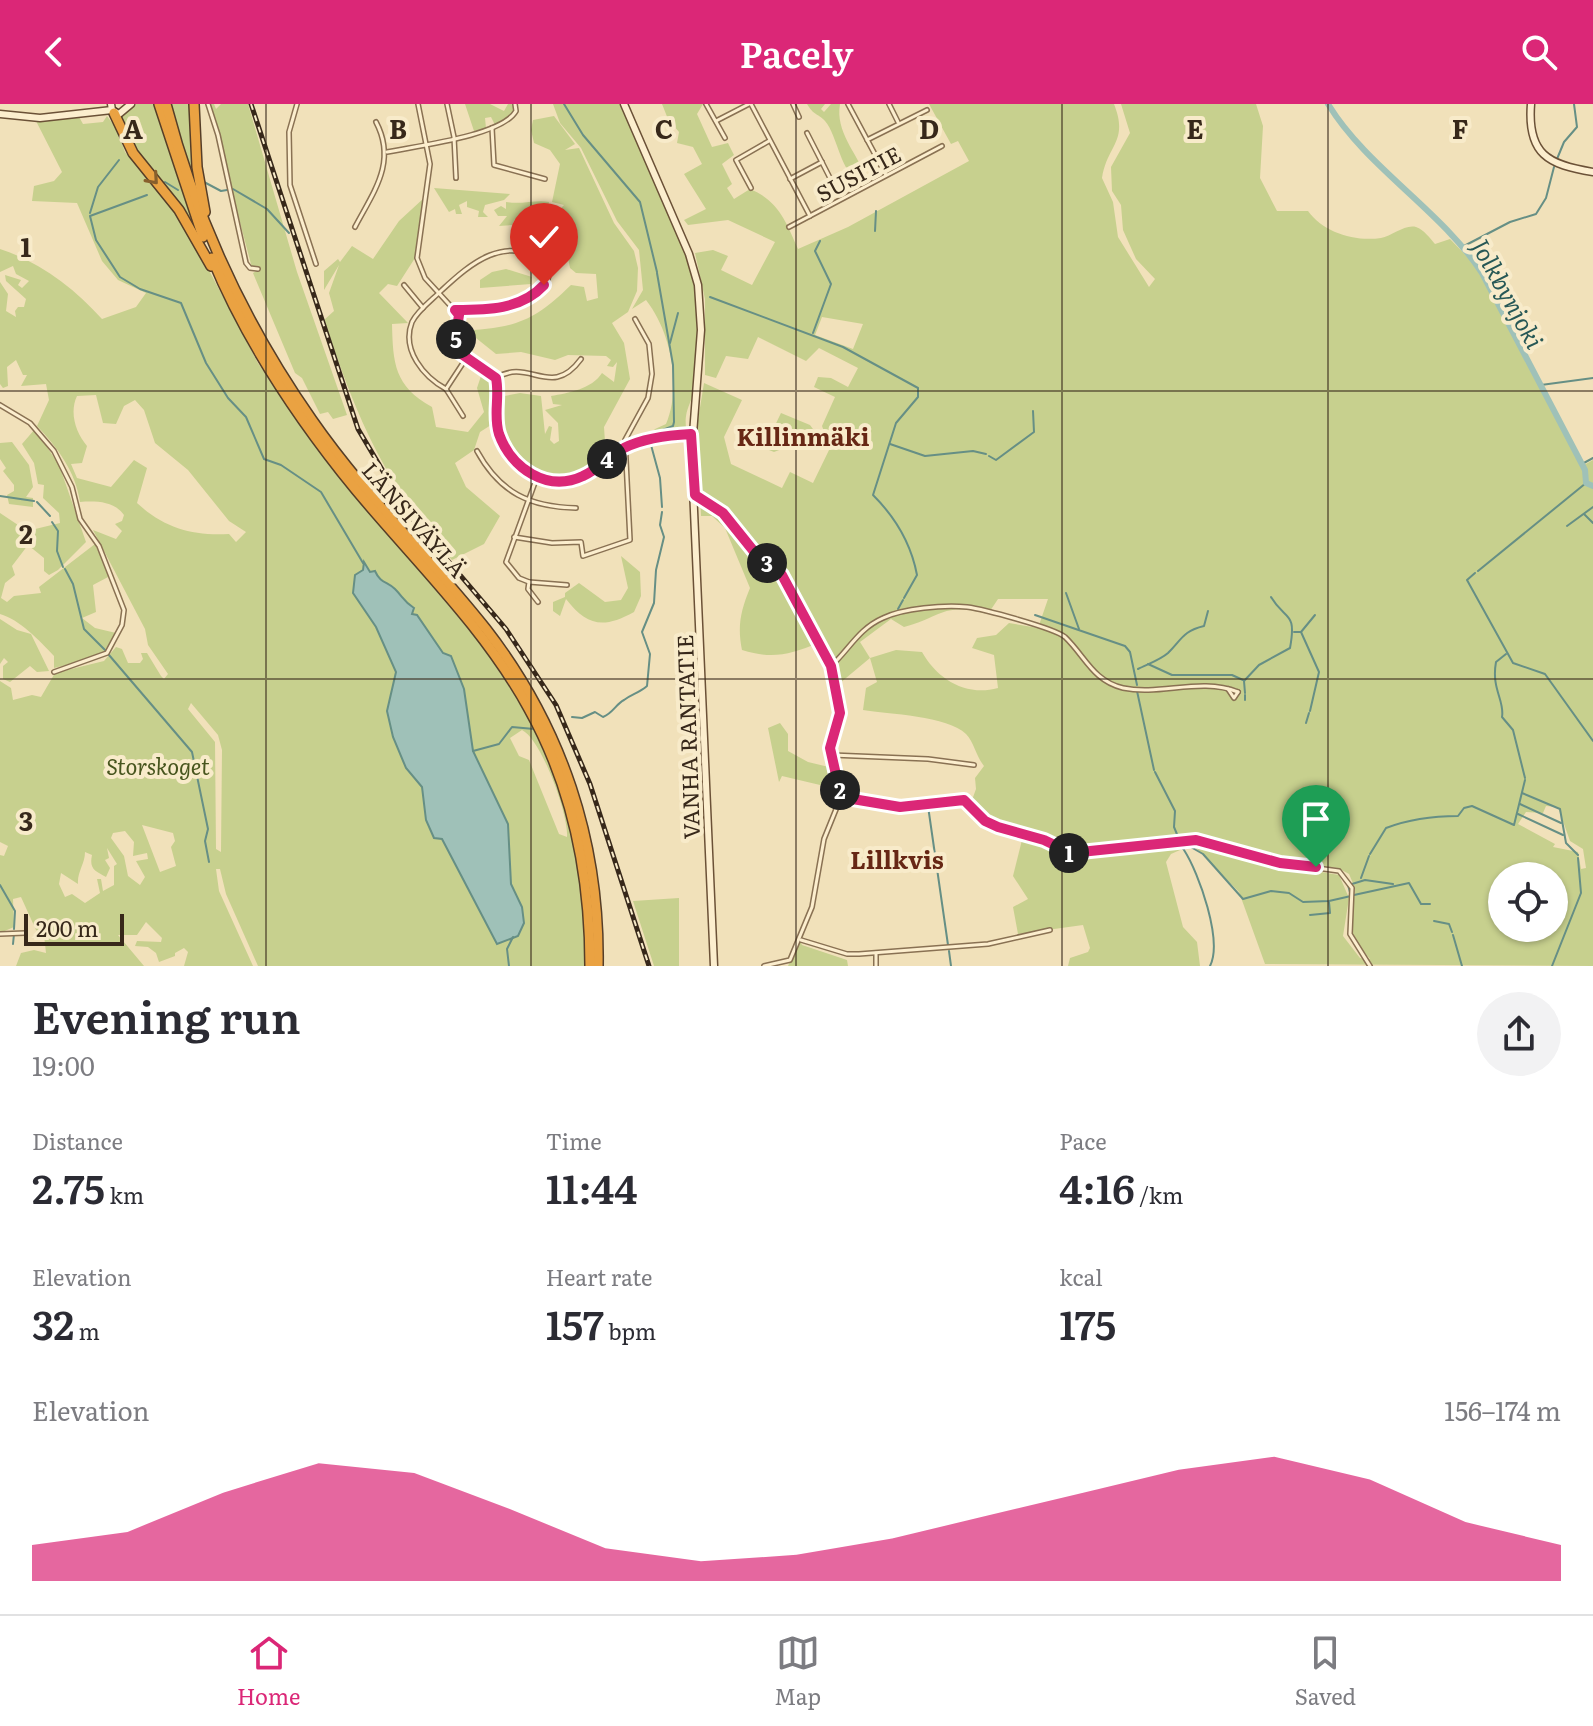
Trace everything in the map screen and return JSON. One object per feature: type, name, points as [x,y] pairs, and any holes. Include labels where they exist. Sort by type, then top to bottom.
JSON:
[{"type":"highway","name":"LÄNSIVÄYLÄ","points":[[159,104],[192,210],[219,275],[258,350],[306,426],[479,633],[531,712],[551,754],[575,824],[585,873],[590,966]]},
{"type":"highway","name":"LÄNSIVÄYLÄ","points":[[166,104],[179,153],[215,250],[243,310],[312,421],[358,482],[484,627],[537,707],[567,772],[588,844],[599,938],[598,966]]},
{"type":"highway","points":[[194,104],[200,188],[215,250]]},
{"type":"highway","points":[[112,108],[133,153],[179,210],[219,275]]},
{"type":"main road","name":"VANHA RANTATIE","points":[[624,104],[698,285],[701,330],[691,434],[714,966]]},
{"type":"main road","points":[[1531,104],[1531,131],[1546,158],[1563,167],[1593,172]]},
{"type":"main road","points":[[0,114],[40,118],[112,108],[122,114],[128,105]]},
{"type":"street","points":[[208,104],[218,135],[246,263],[250,268],[258,269]]},
{"type":"street","points":[[297,104],[289,132],[290,185],[316,264]]},
{"type":"street","points":[[418,104],[428,143],[427,201],[416,253],[422,273],[459,315],[457,346],[465,359],[496,378],[517,371],[554,379],[568,372],[581,359]]},
{"type":"street","points":[[447,104],[454,137],[456,178]]},
{"type":"street","points":[[387,152],[492,128],[511,119],[516,111],[515,104]]},
{"type":"street","points":[[706,104],[725,138]]},
{"type":"street","points":[[716,121],[750,104],[810,216]]},
{"type":"street","points":[[793,104],[799,117]]},
{"type":"street","points":[[848,104],[887,176]]},
{"type":"street","points":[[889,104],[898,123]]},
{"type":"street","points":[[867,140],[927,110]]},
{"type":"street","points":[[355,227],[382,173],[387,152],[376,122]]},
{"type":"street","points":[[492,128],[494,165],[545,179]]},
{"type":"street","points":[[807,133],[830,178]]},
{"type":"street","points":[[751,188],[736,160],[769,141]]},
{"type":"street","name":"SUSITIE","points":[[789,227],[942,146]]},
{"type":"street","points":[[790,179],[822,162]]},
{"type":"street","points":[[776,168],[781,164]]},
{"type":"street","points":[[455,310],[493,309],[522,302],[544,285],[548,267],[531,254],[492,253],[465,268],[423,308],[412,323],[412,350],[423,371],[446,389],[463,416]]},
{"type":"street","points":[[404,285],[423,308]]},
{"type":"street","points":[[514,537],[552,543],[581,542],[583,556],[630,540],[626,436],[645,405],[652,380],[649,345],[635,319]]},
{"type":"street","points":[[446,389],[465,359]]},
{"type":"street","points":[[496,378],[496,419],[502,440],[516,464],[537,477],[552,481],[580,478],[625,448],[655,438],[691,434]]},
{"type":"street","points":[[0,405],[38,429],[60,459],[80,519],[99,546],[123,603],[122,625],[107,653],[54,672]]},
{"type":"street","points":[[477,451],[499,483],[528,502],[576,508]]},
{"type":"street","points":[[537,477],[506,562],[519,578],[564,586]]},
{"type":"street","points":[[694,493],[723,513],[756,554],[782,575],[831,666],[840,713],[831,741],[832,755],[841,797],[824,839],[818,883],[801,940],[787,966]]},
{"type":"street","points":[[529,582],[528,589],[538,602]]},
{"type":"street","points":[[831,666],[848,651],[855,637],[884,617],[966,607],[1051,629],[1065,637],[1096,675],[1121,687],[1196,685],[1238,692]]},
{"type":"street","points":[[832,755],[928,759],[974,765]]},
{"type":"street","points":[[841,797],[900,807],[964,800],[985,821],[1044,840],[1071,853],[1196,840],[1280,863],[1339,871],[1352,888],[1350,934],[1370,966]]},
{"type":"street","points":[[801,940],[847,954],[876,953],[988,944],[1050,930]]},
{"type":"street","points":[[0,934],[25,933]]},
{"type":"street","points":[[876,953],[876,966]]},
{"type":"street","points":[[764,966],[790,960]]},
{"type":"green space","points":[[134,104],[154,104],[199,240],[136,151],[119,117]]},
{"type":"green space","points":[[171,104],[190,104],[201,207]]},
{"type":"green space","points":[[209,104],[214,104],[216,109],[221,104],[248,104],[297,272],[347,415],[333,419],[328,412],[320,414],[302,378],[295,373],[253,273],[258,270],[252,268]]},
{"type":"green space","points":[[465,104],[490,104],[504,111],[508,104],[514,104],[514,108],[509,118],[495,125],[491,117],[485,118],[486,128],[474,131]]},
{"type":"green space","points":[[553,104],[621,104],[691,266],[699,311],[698,341],[693,393],[686,428],[682,433],[649,438],[655,429],[666,424],[671,409],[673,377],[668,343],[646,300],[632,309],[643,290],[639,250],[617,221],[581,148],[560,123]]},
{"type":"green space","points":[[662,104],[703,104],[697,114],[712,147],[728,143],[734,155],[722,164],[732,184],[727,188],[734,199],[750,189],[768,200],[780,213],[798,249],[848,227],[969,161],[958,141],[951,144],[929,104],[1114,104],[1118,135],[1102,178],[1113,202],[1118,237],[1149,287],[1155,279],[1136,259],[1123,230],[1121,205],[1112,191],[1111,167],[1130,133],[1121,104],[1256,104],[1263,126],[1260,178],[1277,211],[1308,211],[1322,225],[1350,237],[1381,238],[1416,227],[1435,244],[1450,239],[1479,269],[1584,465],[1593,460],[1593,966],[1265,964],[1239,892],[1196,848],[1198,843],[1262,862],[1339,875],[1349,898],[1343,936],[1360,958],[1370,959],[1351,937],[1355,888],[1349,874],[1338,868],[1283,861],[1199,837],[1071,852],[1045,838],[998,825],[972,800],[976,789],[975,778],[984,766],[966,734],[946,723],[863,710],[866,688],[877,682],[870,658],[840,683],[819,643],[781,654],[763,655],[742,650],[741,618],[750,588],[725,528],[712,516],[701,516],[697,426],[704,383],[742,400],[724,437],[731,464],[782,488],[790,472],[813,483],[830,448],[822,426],[835,397],[814,387],[818,377],[831,378],[848,387],[858,368],[819,348],[806,361],[758,337],[748,359],[726,356],[716,378],[705,375],[705,299],[695,253],[713,250],[728,256],[721,270],[752,285],[775,242],[728,220],[688,225],[684,220],[706,209],[684,174],[702,164],[693,147],[677,143],[679,132],[668,119]],"holes":[[[822,317],[863,324],[853,349],[815,335]],[[998,599],[1048,599],[1038,628],[1009,623],[996,635],[977,638],[972,648],[994,655],[998,688],[975,690],[954,684],[944,678],[922,652],[896,650],[870,658],[860,642],[891,619],[904,627],[952,610],[988,614]],[[1546,806],[1558,807],[1570,841],[1583,849],[1586,868],[1581,869],[1578,852],[1553,847],[1555,844],[1518,824],[1526,812],[1543,813]]]},
{"type":"green space","points":[[807,104],[825,104],[821,109],[824,112],[831,104],[840,104],[844,133],[866,177],[862,183],[849,172],[825,121]]},
{"type":"green space","name":"Storskoget","points":[[78,115],[83,124],[103,122],[107,116],[116,128],[125,152],[184,223],[258,363],[309,438],[325,459],[355,487],[389,535],[482,645],[533,723],[565,804],[581,874],[587,966],[258,966],[226,894],[220,869],[216,869],[219,891],[253,966],[184,966],[188,952],[184,948],[175,956],[159,962],[156,953],[148,947],[135,946],[137,941],[161,942],[162,938],[146,922],[137,935],[118,935],[144,966],[16,966],[21,953],[34,950],[46,953],[44,935],[36,930],[21,897],[13,899],[14,927],[0,933],[0,855],[4,856],[8,846],[0,842],[0,681],[11,688],[13,700],[32,695],[41,697],[55,673],[104,661],[116,647],[122,649],[128,663],[140,663],[143,659],[141,653],[147,653],[164,679],[168,674],[148,645],[145,629],[93,530],[116,539],[122,531],[115,524],[122,521],[124,515],[110,504],[80,502],[74,480],[64,461],[37,426],[49,400],[46,384],[21,386],[27,375],[23,375],[16,360],[7,367],[8,386],[3,388],[0,384],[0,282],[8,294],[6,311],[16,317],[15,311],[18,307],[24,307],[26,299],[6,281],[5,275],[21,280],[18,285],[22,288],[29,281],[16,274],[13,266],[0,272],[0,249],[56,277],[102,319],[136,307],[146,293],[118,280],[102,261],[77,203],[32,201],[34,186],[54,181],[62,172],[36,121]],"holes":[[[96,395],[103,423],[116,424],[124,406],[135,400],[144,410],[155,443],[188,470],[229,521],[246,532],[236,542],[229,534],[203,534],[179,529],[147,512],[137,503],[147,468],[134,460],[111,487],[77,478],[71,464],[82,463],[87,446],[75,422],[77,396]],[[191,703],[218,735],[222,750],[221,852],[216,849],[215,742],[188,709]],[[522,730],[538,748],[553,779],[564,813],[567,837],[559,834],[529,760],[519,756],[510,738]],[[142,825],[173,833],[175,841],[171,847],[176,866],[160,872]],[[125,831],[134,842],[133,856],[147,853],[148,859],[136,861],[145,877],[140,885],[128,876],[124,856],[111,838],[113,833]],[[107,848],[117,864],[114,866],[114,885],[103,891],[101,879],[97,879],[100,893],[85,903],[72,894],[65,897],[59,884],[61,873],[78,884],[85,852],[92,855],[94,869],[106,877],[110,868],[105,860],[109,858]]]},
{"type":"green space","points":[[554,116],[575,144],[565,150],[579,148],[614,223],[634,251],[638,268],[637,291],[628,312],[612,323],[624,343],[630,379],[604,427],[606,457],[583,473],[562,478],[545,476],[520,459],[504,430],[499,397],[520,393],[541,396],[545,434],[549,426],[552,427],[550,440],[554,444],[559,441],[558,423],[545,410],[562,405],[553,404],[551,396],[586,387],[602,373],[614,382],[617,362],[613,367],[607,366],[611,360],[606,356],[568,355],[555,360],[521,352],[496,354],[471,334],[458,335],[458,331],[520,322],[544,308],[571,285],[584,287],[587,301],[598,298],[596,274],[576,273],[570,268],[567,253],[542,236],[525,234],[533,223],[531,215],[538,213],[536,210],[524,214],[525,225],[517,225],[515,219],[512,225],[499,226],[507,216],[498,216],[494,210],[501,206],[506,209],[506,202],[549,202],[546,215],[551,219],[564,205],[552,202],[560,164],[550,150],[534,143],[531,130],[533,120]]},
{"type":"green space","points":[[434,188],[510,194],[504,200],[485,205],[483,212],[488,217],[478,217],[479,211],[467,207],[467,201],[459,205],[462,214],[456,214],[455,209],[449,212]]},
{"type":"green space","points":[[424,198],[415,258],[397,286],[388,284],[379,293],[408,323],[392,324],[398,372],[410,391],[432,407],[436,427],[468,432],[484,412],[477,388],[482,373],[492,386],[491,425],[480,432],[474,450],[455,463],[466,487],[500,516],[484,544],[452,560],[408,503],[374,447],[348,388],[324,320],[334,311],[329,293],[339,265],[324,290],[324,271],[338,259],[340,262],[352,246],[373,259],[399,221]]},
{"type":"green space","points":[[506,269],[532,277],[531,284],[480,288],[480,280],[492,272]]},
{"type":"green space","points":[[781,413],[810,425],[821,440],[800,449],[792,445],[774,452],[764,448]]},
{"type":"green space","points":[[35,429],[59,465],[86,542],[49,575],[44,571],[44,558],[28,545],[12,566],[15,575],[5,583],[1,598],[7,602],[14,596],[41,593],[39,587],[95,544],[110,576],[93,585],[96,612],[82,618],[95,628],[116,633],[101,656],[54,668],[54,656],[42,644],[22,626],[0,614],[0,513],[27,531],[60,523],[59,513],[43,498],[44,485],[38,484],[34,463],[22,444]]},
{"type":"green space","points":[[12,442],[29,465],[33,487],[26,497],[33,498],[33,507],[9,504],[7,495],[14,491],[14,485],[3,471],[6,468],[0,459],[0,443]]},
{"type":"green space","points":[[621,556],[640,572],[641,596],[634,612],[613,621],[596,622],[581,615],[566,599],[560,616],[553,611],[553,602],[565,597],[565,593],[579,583],[605,602],[621,600],[628,588]]},
{"type":"green space","points":[[0,619],[17,630],[31,634],[49,671],[37,672],[30,666],[10,682],[3,679],[3,666],[8,662],[4,658],[0,664]]},
{"type":"green space","points":[[780,723],[788,734],[788,751],[808,762],[833,768],[837,789],[782,776],[779,782],[768,728]]},
{"type":"green space","points":[[1023,836],[1074,855],[1184,842],[1189,846],[1171,854],[1166,862],[1183,927],[1197,942],[1200,966],[1068,966],[1070,958],[1088,952],[1090,948],[1083,925],[1018,934],[1013,907],[1028,899],[1013,876]]},
{"type":"green space","points":[[679,898],[679,966],[654,966],[633,901]]},
{"type":"green space","points":[[800,941],[802,945],[847,960],[848,966],[788,966]]},
{"type":"water","points":[[364,562],[370,572],[375,571],[414,608],[412,614],[417,615],[443,653],[451,656],[464,689],[473,751],[508,824],[511,884],[522,907],[524,923],[518,936],[497,944],[442,839],[434,838],[426,820],[422,787],[406,768],[393,737],[387,711],[396,672],[376,627],[353,593],[355,575],[363,570]]},
{"type":"waterway","points":[[564,104],[583,135],[640,202],[657,272]]},
{"type":"waterway","name":"Jolkbynjoki","points":[[1328,104],[1363,149],[1446,229],[1482,273],[1585,470],[1586,483],[1593,486]]},
{"type":"waterway","points":[[1557,159],[1564,142],[1577,127],[1574,104]]},
{"type":"waterway","points":[[90,213],[98,187],[119,160]]},
{"type":"waterway","points":[[1464,246],[1510,222],[1536,214],[1546,198],[1554,167]]},
{"type":"waterway","points":[[162,184],[165,182],[178,190]]},
{"type":"waterway","points":[[204,182],[221,191],[227,190]]},
{"type":"waterway","points":[[233,189],[267,209],[289,233]]},
{"type":"waterway","points":[[147,195],[90,216],[96,240],[120,277],[140,289],[181,303],[206,363],[228,398],[246,417],[264,459],[281,465],[321,492],[363,563]]},
{"type":"waterway","points":[[875,231],[876,211]]},
{"type":"waterway","points":[[813,333],[831,284],[815,251],[820,241]]},
{"type":"waterway","points":[[652,434],[673,426],[674,422],[673,365],[657,273]]},
{"type":"waterway","points":[[710,297],[843,347],[918,388],[918,397],[896,423],[873,495],[889,513],[911,552],[917,575],[904,598]]},
{"type":"waterway","points":[[670,343],[678,313]]},
{"type":"waterway","points":[[1541,385],[1593,378]]},
{"type":"waterway","points":[[989,456],[996,460],[1034,432],[1033,411]]},
{"type":"waterway","points":[[890,444],[925,456],[973,451],[986,454]]},
{"type":"waterway","points":[[651,445],[660,478],[662,507]]},
{"type":"waterway","points":[[1582,464],[1593,458]]},
{"type":"waterway","points":[[1478,571],[1586,483]]},
{"type":"waterway","points":[[0,496],[34,501]]},
{"type":"waterway","points":[[37,502],[50,516]]},
{"type":"waterway","points":[[1567,526],[1593,507]]},
{"type":"waterway","points":[[572,717],[582,718],[595,712],[603,717],[647,686],[650,654],[642,632],[654,603],[656,570],[664,537],[660,525],[662,512]]},
{"type":"waterway","points":[[1584,514],[1593,523]]},
{"type":"waterway","points":[[52,522],[58,531],[57,551],[63,567]]},
{"type":"waterway","points":[[65,569],[73,584],[84,629],[106,651]]},
{"type":"waterway","points":[[1475,573],[1467,580],[1513,663],[1545,674],[1593,741]]},
{"type":"waterway","points":[[1066,593],[1079,629]]},
{"type":"waterway","points":[[1245,693],[1244,681],[1259,665],[1290,648],[1291,621],[1271,597]]},
{"type":"waterway","points":[[898,609],[903,600]]},
{"type":"waterway","points":[[1138,669],[1165,655],[1187,633],[1204,626],[1208,611]]},
{"type":"waterway","points":[[1035,615],[1125,646],[1130,652],[1137,685]]},
{"type":"waterway","points":[[1294,632],[1301,632],[1315,615]]},
{"type":"waterway","points":[[1301,632],[1319,672],[1310,711]]},
{"type":"waterway","points":[[1506,654],[1496,662],[1495,680],[1502,717],[1513,730],[1525,778]]},
{"type":"waterway","points":[[109,655],[192,752],[208,829],[205,841],[209,862]]},
{"type":"waterway","points":[[1148,664],[1172,675],[1232,675],[1243,680]]},
{"type":"waterway","points":[[1137,691],[1154,770]]},
{"type":"waterway","points":[[1245,695],[1245,700]]},
{"type":"waterway","points":[[1306,723],[1309,713]]},
{"type":"waterway","points":[[473,751],[499,744],[512,727],[534,729]]},
{"type":"waterway","points":[[1155,772],[1175,811],[1174,827],[1179,839]]},
{"type":"waterway","points":[[1370,854],[1386,828],[1420,819],[1458,816],[1464,808],[1472,806],[1514,825],[1525,780]]},
{"type":"waterway","points":[[1522,793],[1560,809],[1566,843],[1578,855]]},
{"type":"waterway","points":[[1520,804],[1561,823]]},
{"type":"waterway","points":[[928,806],[948,945]]},
{"type":"waterway","points":[[1518,814],[1563,835]]},
{"type":"waterway","points":[[1181,843],[1183,849],[1189,846],[1203,854],[1243,899],[1271,891],[1289,893],[1303,902],[1329,901],[1351,896],[1348,885]]},
{"type":"waterway","points":[[1184,850],[1208,907],[1214,941],[1210,966]]},
{"type":"waterway","points":[[1361,878],[1369,856]]},
{"type":"waterway","points":[[1552,966],[1581,893],[1578,858]]},
{"type":"waterway","points":[[1352,884],[1365,880],[1393,884]]},
{"type":"waterway","points":[[1354,895],[1409,883],[1421,904],[1430,904]]},
{"type":"waterway","points":[[0,885],[15,911],[14,929]]},
{"type":"waterway","points":[[1310,915],[1330,913],[1329,902]]},
{"type":"waterway","points":[[1434,921],[1449,924],[1452,932]]},
{"type":"waterway","points":[[13,944],[14,934]]},
{"type":"waterway","points":[[1453,935],[1462,966]]},
{"type":"waterway","points":[[509,966],[507,949],[513,937]]},
{"type":"waterway","points":[[949,951],[951,966]]},
{"type":"railway","points":[[251,104],[358,429],[409,515],[506,629],[556,705],[590,784],[649,966]]},
{"type":"district","name":"Killinmäki","points":[[803,435]]},
{"type":"district","name":"Lillkvis","points":[[897,858]]},
{"type":"route","points":[[544,285],[531,297],[515,304],[493,309],[455,310],[459,315],[456,335],[460,353],[496,378],[497,425],[510,456],[521,468],[537,477],[552,481],[568,480],[585,476],[625,448],[655,438],[691,434],[695,495],[709,501],[723,513],[756,554],[782,575],[831,666],[840,713],[830,748],[841,797],[900,807],[964,800],[985,821],[1044,840],[1071,853],[1186,839],[1205,841],[1280,863],[1316,867]]}]
